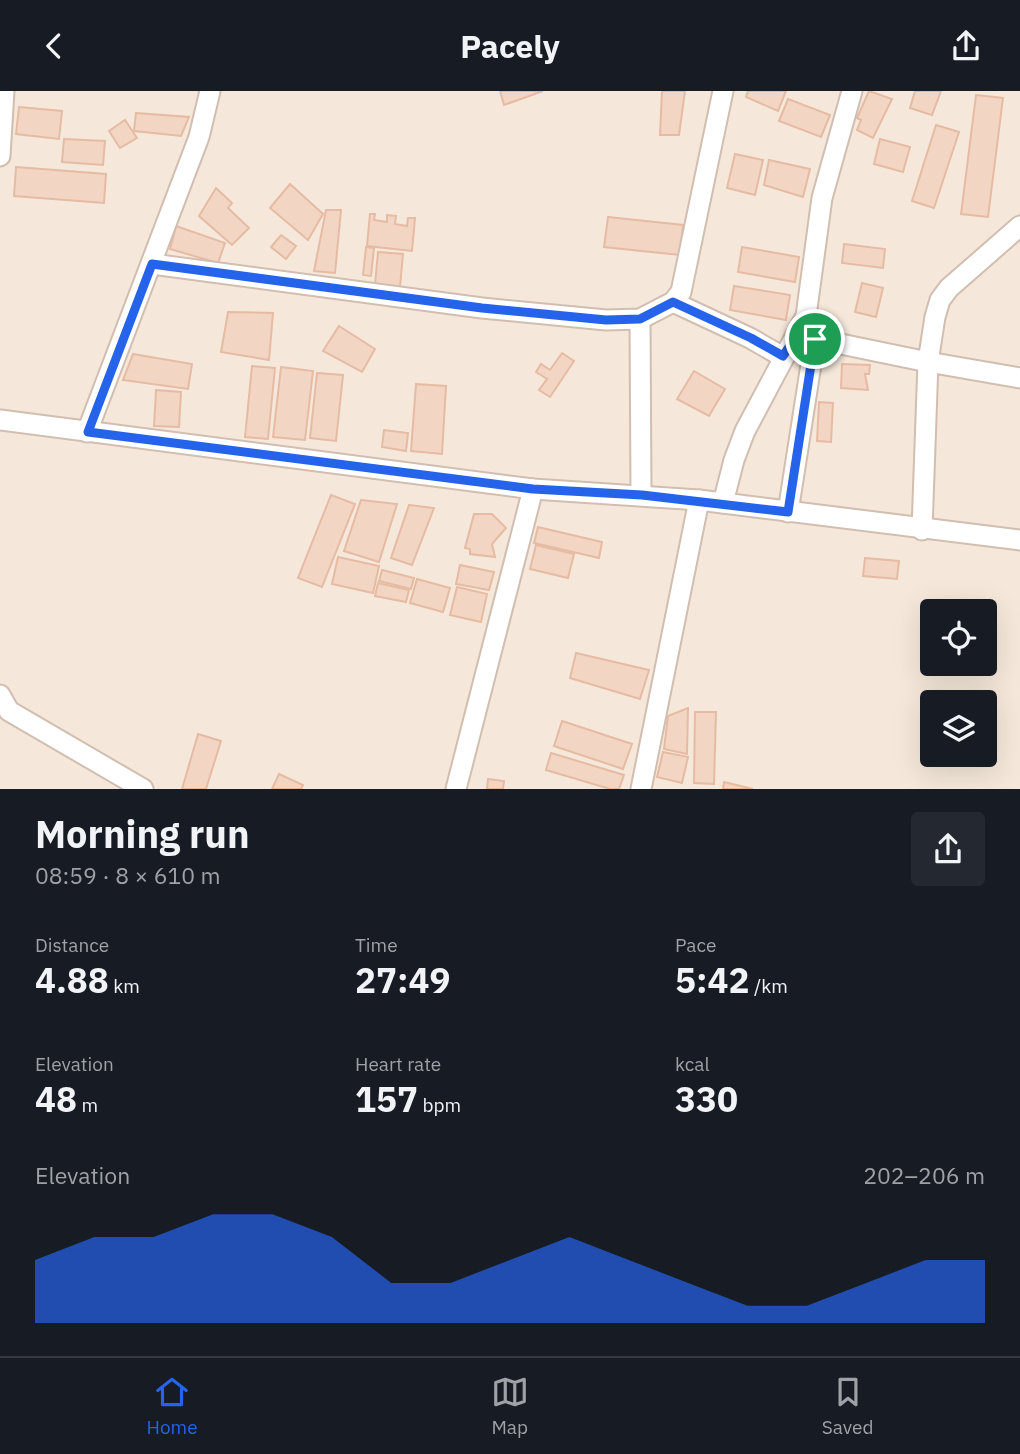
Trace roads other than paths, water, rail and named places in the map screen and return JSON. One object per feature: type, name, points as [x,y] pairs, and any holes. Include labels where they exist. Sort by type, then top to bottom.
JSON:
[{"type":"street","points":[[0,156],[4,91]]},
{"type":"street","points":[[88,432],[199,137],[210,91]]},
{"type":"street","points":[[152,264],[482,308],[606,320],[640,319],[673,302],[681,292],[723,91]]},
{"type":"street","points":[[788,512],[806,316],[822,198],[852,91]]},
{"type":"street","points":[[922,530],[928,362],[940,300],[949,288],[1020,226]]},
{"type":"street","points":[[673,302],[783,356]]},
{"type":"street","points":[[640,319],[642,495]]},
{"type":"street","points":[[723,503],[745,431],[783,356],[806,337]]},
{"type":"street","points":[[806,337],[1020,378]]},
{"type":"street","points":[[0,421],[533,489],[699,500],[922,530],[1020,540]]},
{"type":"street","points":[[456,789],[533,489]]},
{"type":"street","points":[[641,789],[699,500]]},
{"type":"street","points":[[0,695],[9,711],[143,789]]}]
